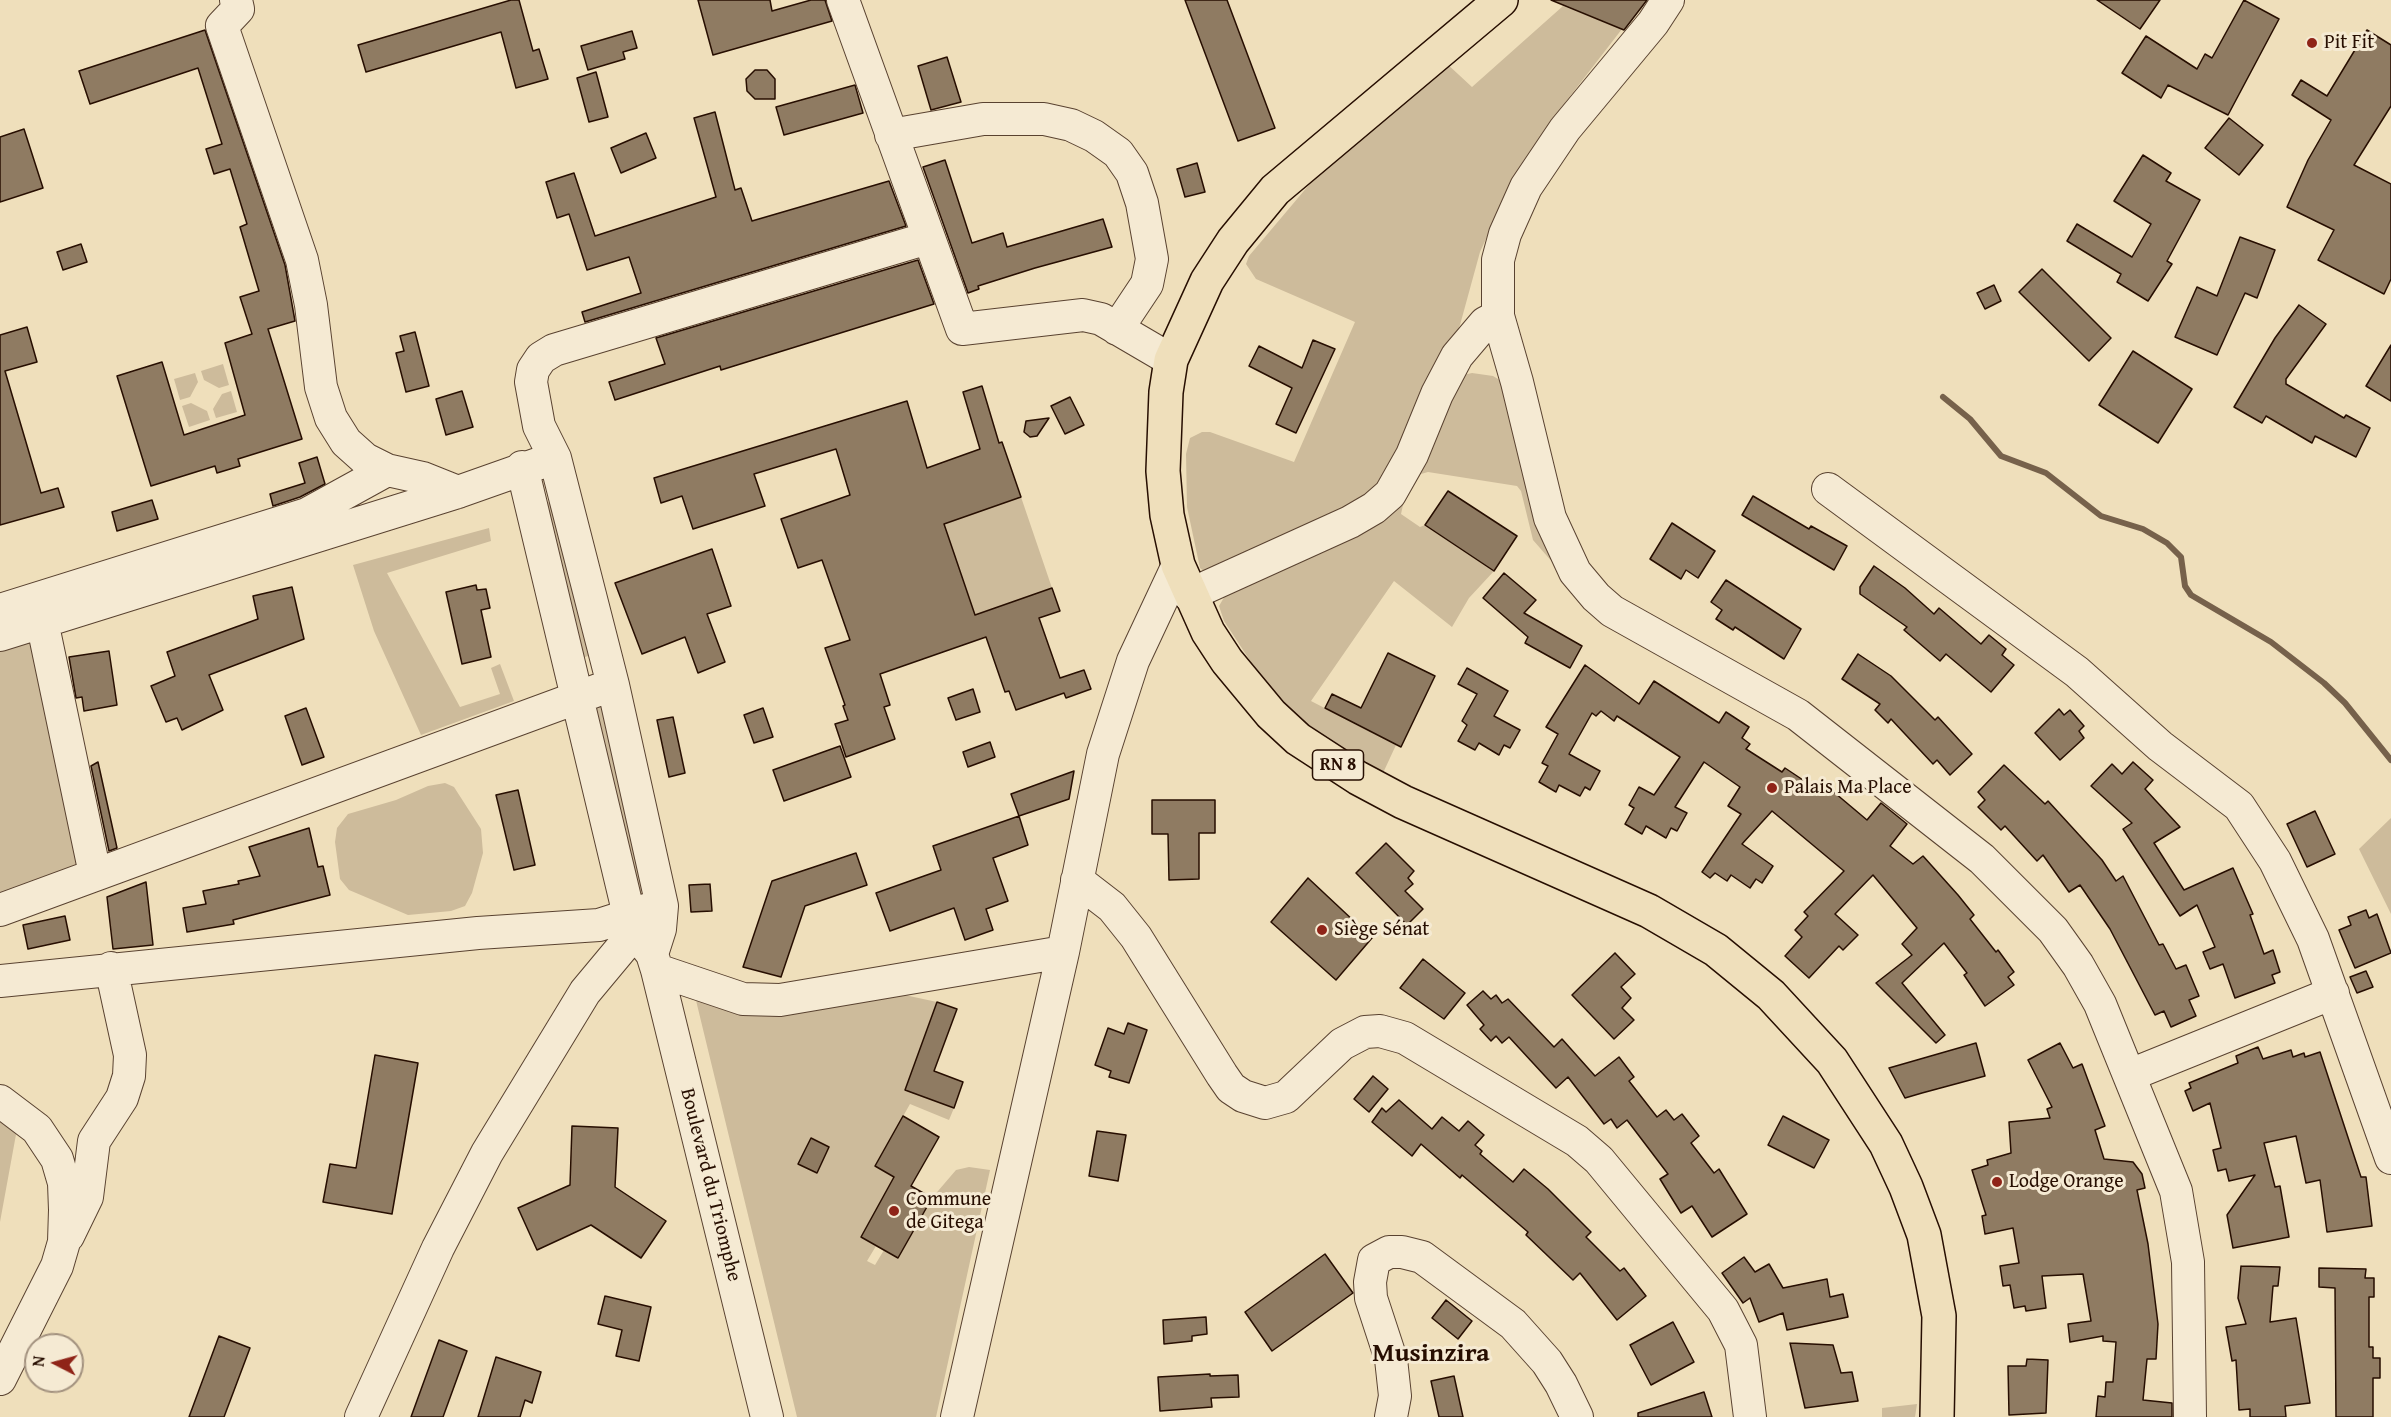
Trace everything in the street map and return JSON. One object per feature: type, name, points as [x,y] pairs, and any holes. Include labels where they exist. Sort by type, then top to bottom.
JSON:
[{"type":"main road","name":"RN 8","points":[[1501,0],[1275,190],[1233,241],[1207,281],[1171,360],[1166,392],[1163,471],[1167,515],[1184,580],[1208,632],[1249,690],[1271,714],[1307,745],[1358,778],[1403,802],[1649,911],[1716,950],[1771,995],[1801,1026],[1832,1061],[1886,1144],[1906,1186],[1924,1235],[1939,1316],[1937,1417]]},
{"type":"street","points":[[236,0],[238,9],[222,26],[302,260],[311,304],[321,387],[327,408],[346,442],[365,459],[387,470],[423,478],[458,492]]},
{"type":"street","points":[[843,0],[962,328],[1076,315],[1101,319],[1171,360]]},
{"type":"street","points":[[1668,0],[1653,23],[1564,129],[1526,187],[1505,234],[1498,260],[1498,316],[1517,382],[1550,518],[1575,572],[1596,597],[1612,611],[1798,714],[1982,859],[2054,930],[2100,1004],[2176,1191],[2188,1262],[2190,1417]]},
{"type":"street","points":[[891,135],[983,119],[1044,119],[1071,125],[1087,132],[1118,153],[1132,173],[1142,203],[1152,259],[1147,284],[1117,329]]},
{"type":"street","points":[[361,1417],[438,1248],[487,1153],[585,992],[660,929],[662,906],[613,686],[555,458],[539,426],[531,382],[533,370],[541,358],[554,350],[928,238]]},
{"type":"street","points":[[957,1417],[1063,952],[1103,754],[1133,661],[1184,580],[1350,522],[1374,508],[1390,494],[1412,455],[1437,394],[1457,356],[1485,323],[1498,316]]},
{"type":"street","points":[[0,610],[40,610],[458,492],[522,467],[555,458]]},
{"type":"street","name":"Boulevard du Triomphe","points":[[522,467],[578,696],[767,1417]]},
{"type":"street","points":[[0,635],[40,610],[307,514],[387,470]]},
{"type":"street","points":[[1828,489],[2077,672],[2160,746],[2239,806],[2275,861],[2313,939],[2391,1158]]},
{"type":"street","points":[[40,610],[95,874]]},
{"type":"street","points":[[0,910],[578,696],[613,686]]},
{"type":"street","points":[[1077,880],[1112,908],[1136,937],[1222,1075],[1231,1088],[1243,1096],[1265,1103],[1286,1097],[1352,1037],[1370,1032],[1391,1032],[1577,1141],[1606,1169],[1723,1310],[1741,1345],[1750,1417]]},
{"type":"street","points":[[643,943],[662,906]]},
{"type":"street","points":[[0,981],[111,968],[478,933],[599,925],[643,943],[743,999],[780,1000],[1063,952]]},
{"type":"street","points":[[0,1379],[57,1266],[64,1242],[87,1197],[94,1141],[122,1098],[129,1076],[130,1055],[111,968]]},
{"type":"street","points":[[2130,1075],[2333,993]]},
{"type":"street","points":[[0,1101],[37,1129],[57,1159],[64,1183],[64,1242]]},
{"type":"street","points":[[1390,1417],[1395,1396],[1391,1359],[1371,1298],[1370,1282],[1374,1260],[1389,1252],[1422,1257],[1513,1324],[1546,1362],[1561,1384],[1577,1417]]},
{"type":"shaded area","points":[[1563,6],[1622,29],[1547,126],[1507,193],[1480,252],[1460,325],[1393,465],[1370,496],[1206,573],[1200,568],[1187,507],[1186,454],[1190,438],[1202,432],[1210,432],[1294,462],[1355,322],[1256,279],[1246,264],[1249,256],[1319,173],[1445,62],[1472,87]]},
{"type":"shaded area","points":[[223,364],[229,385],[219,388],[204,380],[201,371]]},
{"type":"shaded area","points":[[195,373],[198,382],[190,397],[180,400],[174,379]]},
{"type":"shaded area","points":[[1472,373],[1493,376],[1503,382],[1567,579],[1533,540],[1521,491],[1517,486],[1428,472],[1421,474],[1403,505],[1401,514],[1420,527],[1425,525],[1494,571],[1469,598],[1452,627],[1394,581],[1311,701],[1396,745],[1383,773],[1355,760],[1311,732],[1270,691],[1224,621],[1219,606],[1226,594],[1354,531],[1463,375]]},
{"type":"shaded area","points":[[231,391],[237,412],[216,418],[213,409],[222,394]]},
{"type":"shaded area","points":[[191,403],[207,411],[210,420],[189,427],[182,406]]},
{"type":"shaded area","points":[[1021,497],[1052,588],[975,615],[944,524]]},
{"type":"shaded area","points":[[554,501],[591,655],[582,658],[545,503]]},
{"type":"shaded area","points":[[489,528],[491,541],[387,573],[460,707],[500,694],[491,668],[500,664],[514,701],[421,735],[374,631],[353,565]]},
{"type":"shaded area","points":[[21,639],[32,644],[82,867],[0,899],[0,643]]},
{"type":"shaded area","points":[[603,703],[648,889],[639,892],[594,705]]},
{"type":"shaded area","points":[[445,783],[454,787],[481,829],[483,853],[472,893],[465,906],[451,911],[408,915],[349,890],[340,879],[335,842],[337,828],[348,814],[396,800],[428,786]]},
{"type":"shaded area","points":[[2391,818],[2391,914],[2359,849]]},
{"type":"shaded area","points":[[693,988],[900,994],[937,1002],[905,1090],[954,1108],[949,1120],[910,1104],[875,1166],[894,1177],[861,1237],[876,1246],[867,1261],[875,1265],[884,1250],[898,1258],[932,1198],[956,1170],[969,1167],[990,1170],[936,1417],[797,1417]]},
{"type":"shaded area","points":[[0,1121],[17,1129],[0,1222]]},
{"type":"shaded area","points":[[1917,1404],[1915,1417],[1882,1417],[1882,1408]]},
{"type":"building","points":[[511,0],[519,0],[533,51],[539,49],[548,79],[516,88],[501,32],[366,72],[358,45]]},
{"type":"building","points":[[698,0],[770,0],[772,11],[811,0],[825,0],[832,21],[713,55]]},
{"type":"building","points":[[1185,0],[1227,0],[1275,128],[1238,141]]},
{"type":"building","points":[[1551,0],[1647,0],[1624,30]]},
{"type":"building","points":[[2097,0],[2160,0],[2140,29]]},
{"type":"building","points":[[2244,0],[2279,19],[2228,115],[2168,85],[2161,98],[2122,73],[2146,36],[2197,69],[2205,54],[2212,58]]},
{"type":"building","points":[[205,30],[285,265],[295,321],[268,329],[302,439],[238,459],[240,466],[217,473],[215,466],[151,486],[117,376],[162,362],[184,435],[245,415],[225,343],[252,334],[240,297],[259,291],[240,227],[247,224],[230,169],[214,174],[206,149],[222,144],[198,68],[90,104],[79,71]]},
{"type":"building","points":[[2367,30],[2391,45],[2391,106],[2354,165],[2391,184],[2391,279],[2384,294],[2318,260],[2334,230],[2287,207],[2308,160],[2331,120],[2292,95],[2301,80],[2327,96]]},
{"type":"building","points":[[632,31],[637,48],[623,52],[625,59],[588,70],[581,46]]},
{"type":"building","points":[[947,57],[961,102],[931,110],[918,66]]},
{"type":"building","points":[[755,70],[767,70],[775,79],[775,99],[755,99],[747,91],[746,79]]},
{"type":"building","points":[[596,72],[608,117],[589,122],[577,78]]},
{"type":"building","points":[[855,85],[863,113],[784,135],[776,107]]},
{"type":"building","points":[[715,112],[735,190],[741,188],[752,221],[889,181],[906,226],[585,322],[582,312],[641,293],[629,257],[587,270],[569,214],[557,218],[546,182],[574,173],[595,236],[716,197],[694,118]]},
{"type":"building","points":[[2229,118],[2263,145],[2239,175],[2205,148]]},
{"type":"building","points":[[24,129],[43,188],[0,202],[0,137]]},
{"type":"building","points":[[646,133],[656,158],[621,173],[611,148]]},
{"type":"building","points":[[2143,155],[2171,173],[2166,181],[2200,200],[2167,261],[2172,264],[2148,301],[2117,282],[2121,274],[2067,241],[2077,224],[2132,257],[2151,224],[2114,201]]},
{"type":"building","points":[[945,160],[972,243],[1003,233],[1007,247],[1103,219],[1112,247],[978,286],[979,289],[968,293],[923,167]]},
{"type":"building","points":[[1197,163],[1205,192],[1185,197],[1177,169]]},
{"type":"building","points":[[2240,237],[2275,250],[2257,298],[2245,293],[2217,355],[2175,337],[2197,287],[2217,296]]},
{"type":"building","points":[[81,244],[87,262],[63,270],[57,252]]},
{"type":"building","points":[[918,260],[934,304],[721,370],[720,366],[615,400],[609,382],[665,364],[656,338]]},
{"type":"building","points":[[2042,269],[2111,338],[2089,361],[2019,292]]},
{"type":"building","points":[[1994,285],[2001,301],[1985,309],[1977,293]]},
{"type":"building","points":[[2299,305],[2326,324],[2286,379],[2286,384],[2344,418],[2346,415],[2370,428],[2356,457],[2315,436],[2312,443],[2266,416],[2262,423],[2234,407],[2275,338]]},
{"type":"building","points":[[27,327],[37,362],[5,371],[41,493],[58,488],[64,507],[0,525],[0,335]]},
{"type":"building","points":[[415,332],[429,386],[406,392],[396,353],[404,351],[400,336]]},
{"type":"building","points":[[1313,340],[1335,349],[1296,433],[1276,424],[1292,388],[1249,366],[1259,346],[1302,368]]},
{"type":"building","points":[[2391,345],[2391,401],[2366,386]]},
{"type":"building","points":[[2133,351],[2192,389],[2158,443],[2099,405]]},
{"type":"building","points":[[982,386],[999,443],[1002,442],[1021,497],[944,524],[975,615],[1052,588],[1060,611],[1039,618],[1060,678],[1084,670],[1091,689],[1066,698],[1064,693],[1016,710],[1009,691],[1005,692],[986,637],[880,674],[890,705],[884,707],[895,739],[846,757],[835,724],[848,720],[825,648],[850,640],[822,560],[798,568],[781,519],[850,495],[836,449],[754,474],[765,506],[693,529],[682,496],[661,503],[654,478],[907,401],[927,468],[980,449],[963,392]]},
{"type":"building","points":[[462,391],[473,427],[446,435],[436,399]]},
{"type":"building","points":[[1070,397],[1084,425],[1065,434],[1051,406]]},
{"type":"building","points":[[1049,418],[1037,436],[1030,437],[1024,432],[1026,421]]},
{"type":"building","points":[[317,457],[325,484],[300,497],[273,506],[270,494],[305,483],[299,463]]},
{"type":"building","points":[[1448,491],[1517,536],[1494,571],[1425,525]]},
{"type":"building","points":[[1753,496],[1809,529],[1811,526],[1847,546],[1834,570],[1742,515]]},
{"type":"building","points":[[152,500],[158,519],[117,531],[112,512]]},
{"type":"building","points":[[1672,523],[1715,551],[1698,578],[1686,570],[1681,579],[1650,559]]},
{"type":"building","points":[[712,549],[731,606],[707,614],[725,662],[698,673],[685,637],[642,654],[615,583]]},
{"type":"building","points":[[1874,566],[1905,588],[1934,614],[1939,608],[1981,644],[1989,635],[2006,649],[2002,655],[2014,665],[1991,692],[1946,654],[1940,661],[1904,630],[1907,627],[1860,594],[1860,587]]},
{"type":"building","points":[[1504,573],[1536,600],[1524,613],[1582,646],[1570,668],[1525,643],[1528,637],[1483,598]]},
{"type":"building","points":[[1726,580],[1801,629],[1784,659],[1735,627],[1733,630],[1716,619],[1722,610],[1711,602]]},
{"type":"building","points":[[476,585],[477,590],[486,589],[490,608],[481,610],[491,657],[462,664],[446,592]]},
{"type":"building","points":[[292,587],[304,639],[209,675],[223,710],[182,730],[177,718],[166,722],[151,686],[175,676],[167,652],[258,619],[253,596]]},
{"type":"building","points":[[109,651],[117,705],[84,711],[82,697],[76,698],[69,657]]},
{"type":"building","points":[[1388,653],[1435,676],[1401,747],[1325,708],[1332,694],[1361,708]]},
{"type":"building","points":[[1858,654],[1891,676],[1935,720],[1938,717],[1972,754],[1950,775],[1937,760],[1933,764],[1891,719],[1888,723],[1875,710],[1880,704],[1842,679]]},
{"type":"building","points":[[1585,665],[1639,704],[1654,681],[1719,723],[1726,712],[1749,727],[1742,738],[1750,744],[1746,749],[1782,772],[1785,768],[1824,794],[1829,788],[1867,820],[1881,803],[1907,824],[1890,846],[1913,864],[1923,856],[1958,895],[1974,915],[1970,919],[2014,972],[2008,977],[2014,985],[1985,1006],[1964,975],[1967,973],[1944,943],[1902,983],[1945,1035],[1936,1043],[1876,983],[1912,955],[1902,944],[1917,928],[1873,875],[1835,914],[1858,935],[1843,950],[1839,946],[1809,978],[1785,956],[1802,937],[1795,930],[1808,916],[1804,912],[1844,871],[1772,811],[1742,844],[1773,866],[1762,883],[1756,879],[1750,888],[1731,875],[1727,881],[1715,873],[1710,878],[1702,872],[1741,814],[1728,806],[1740,787],[1704,762],[1675,807],[1687,813],[1677,831],[1671,828],[1666,838],[1646,826],[1642,834],[1625,824],[1634,808],[1629,805],[1639,787],[1654,795],[1680,757],[1617,716],[1614,721],[1601,711],[1596,716],[1592,713],[1569,754],[1600,771],[1590,790],[1585,787],[1580,796],[1559,785],[1556,792],[1539,782],[1548,766],[1542,763],[1558,734],[1546,727]]},
{"type":"building","points":[[1467,668],[1508,691],[1494,716],[1520,730],[1510,748],[1504,745],[1499,755],[1479,743],[1475,750],[1458,741],[1467,725],[1462,721],[1477,694],[1458,684]]},
{"type":"building","points":[[973,689],[980,712],[956,720],[948,698]]},
{"type":"building","points":[[306,708],[324,757],[302,765],[285,716]]},
{"type":"building","points":[[763,708],[773,737],[754,743],[744,715]]},
{"type":"building","points":[[2059,709],[2064,715],[2070,710],[2084,726],[2079,731],[2084,738],[2060,760],[2035,733]]},
{"type":"building","points":[[673,717],[685,773],[669,777],[657,720]]},
{"type":"building","points":[[990,742],[995,757],[968,767],[963,752]]},
{"type":"building","points":[[840,746],[851,777],[784,801],[773,770]]},
{"type":"building","points":[[98,762],[117,848],[109,851],[91,766]]},
{"type":"building","points":[[2133,762],[2153,780],[2145,789],[2180,827],[2154,843],[2184,890],[2233,868],[2253,914],[2250,915],[2264,954],[2273,950],[2280,972],[2272,975],[2275,983],[2235,998],[2223,964],[2210,969],[2203,952],[2215,947],[2197,905],[2180,916],[2123,829],[2132,823],[2091,786],[2112,764],[2122,774]]},
{"type":"building","points":[[2004,765],[2045,804],[2048,801],[2102,860],[2116,881],[2123,876],[2159,945],[2163,944],[2176,969],[2186,965],[2199,996],[2189,1000],[2196,1016],[2171,1027],[2164,1011],[2155,1015],[2110,929],[2080,885],[2069,892],[2043,855],[2037,861],[2005,826],[2001,830],[1978,807],[1985,800],[1978,792]]},
{"type":"building","points":[[1074,771],[1069,799],[1019,816],[1011,794]]},
{"type":"building","points":[[518,790],[535,865],[514,870],[496,795]]},
{"type":"building","points":[[1152,800],[1215,800],[1215,833],[1199,833],[1199,879],[1169,880],[1168,834],[1152,834]]},
{"type":"building","points":[[2315,811],[2335,854],[2307,867],[2287,824]]},
{"type":"building","points":[[1019,816],[1028,845],[993,858],[1008,901],[986,909],[993,930],[965,940],[954,908],[890,931],[876,893],[941,870],[933,846]]},
{"type":"building","points":[[309,828],[318,867],[323,866],[330,895],[233,920],[234,924],[187,932],[183,908],[206,904],[203,891],[239,884],[238,881],[260,876],[249,847]]},
{"type":"building","points":[[1386,843],[1414,871],[1408,878],[1413,884],[1405,891],[1423,909],[1407,925],[1356,873]]},
{"type":"building","points":[[856,853],[867,885],[805,906],[781,977],[743,967],[772,881]]},
{"type":"building","name":"Siège Sénat","points":[[1308,878],[1372,938],[1336,980],[1271,922]]},
{"type":"building","points":[[146,882],[153,945],[113,949],[107,897]]},
{"type":"building","points":[[710,884],[712,911],[691,912],[689,885]]},
{"type":"building","points":[[2366,910],[2369,918],[2377,914],[2391,953],[2355,968],[2339,930],[2351,925],[2348,917]]},
{"type":"building","points":[[65,916],[70,940],[28,949],[23,925]]},
{"type":"building","points":[[1615,953],[1635,974],[1621,987],[1631,998],[1622,1008],[1634,1020],[1614,1039],[1572,995]]},
{"type":"building","points":[[1423,959],[1465,993],[1444,1019],[1400,988]]},
{"type":"building","points":[[2366,971],[2373,987],[2357,993],[2350,977]]},
{"type":"building","points":[[1483,991],[1491,999],[1496,995],[1502,1003],[1508,999],[1554,1047],[1562,1039],[1595,1076],[1619,1057],[1634,1077],[1629,1081],[1657,1117],[1666,1110],[1674,1120],[1682,1114],[1699,1136],[1691,1143],[1714,1173],[1719,1169],[1747,1214],[1712,1237],[1692,1206],[1681,1213],[1660,1179],[1668,1174],[1627,1120],[1617,1128],[1611,1119],[1604,1124],[1568,1077],[1556,1088],[1509,1037],[1502,1043],[1496,1036],[1491,1041],[1480,1029],[1484,1025],[1467,1005]]},
{"type":"building","points":[[937,1002],[957,1009],[934,1071],[963,1082],[954,1108],[905,1090]]},
{"type":"building","points":[[1128,1023],[1147,1030],[1129,1083],[1109,1077],[1111,1071],[1095,1065],[1108,1028],[1124,1034]]},
{"type":"building","points":[[1976,1043],[1985,1076],[1905,1098],[1889,1068]]},
{"type":"building","points":[[2060,1043],[2073,1068],[2082,1064],[2105,1126],[2095,1130],[2104,1159],[2133,1162],[2142,1174],[2145,1188],[2137,1190],[2148,1244],[2158,1324],[2156,1359],[2147,1359],[2143,1400],[2172,1403],[2172,1417],[2096,1417],[2098,1396],[2105,1397],[2106,1382],[2113,1382],[2116,1342],[2103,1341],[2103,1336],[2070,1342],[2068,1324],[2091,1321],[2083,1274],[2042,1276],[2046,1308],[2026,1311],[2025,1306],[2014,1308],[2010,1285],[2003,1286],[2000,1266],[2019,1263],[2013,1228],[1985,1234],[1982,1216],[1986,1215],[1972,1170],[1988,1165],[1987,1160],[2011,1153],[2009,1122],[2050,1118],[2047,1109],[2052,1107],[2028,1060]]},
{"type":"building","points":[[2258,1047],[2263,1059],[2291,1050],[2293,1057],[2304,1053],[2305,1057],[2320,1052],[2361,1177],[2366,1177],[2372,1226],[2327,1232],[2320,1180],[2306,1183],[2296,1136],[2264,1143],[2275,1187],[2280,1186],[2289,1237],[2233,1248],[2227,1215],[2255,1175],[2229,1181],[2226,1169],[2218,1171],[2213,1150],[2221,1148],[2210,1103],[2193,1111],[2185,1091],[2191,1088],[2189,1083],[2238,1063],[2236,1056]]},
{"type":"building","points":[[375,1055],[418,1063],[392,1214],[323,1202],[330,1164],[356,1168]]},
{"type":"building","points":[[1373,1076],[1388,1089],[1369,1112],[1354,1099]]},
{"type":"building","points":[[1399,1100],[1432,1129],[1442,1117],[1459,1131],[1468,1121],[1484,1135],[1475,1145],[1482,1151],[1480,1154],[1513,1182],[1524,1169],[1548,1189],[1591,1232],[1586,1237],[1620,1271],[1624,1268],[1646,1296],[1617,1320],[1580,1273],[1573,1280],[1526,1235],[1528,1232],[1462,1175],[1460,1178],[1421,1144],[1412,1156],[1372,1122],[1382,1108],[1386,1112]]},
{"type":"building","points":[[903,1116],[939,1137],[911,1186],[932,1198],[898,1258],[861,1237],[894,1177],[875,1166]]},
{"type":"building","points":[[1783,1116],[1829,1140],[1814,1168],[1768,1145]]},
{"type":"building","points":[[572,1126],[618,1128],[615,1187],[666,1221],[641,1258],[591,1225],[537,1250],[518,1208],[570,1185]]},
{"type":"building","points":[[1097,1131],[1126,1135],[1118,1181],[1089,1176]]},
{"type":"building","points":[[811,1138],[829,1147],[817,1173],[798,1164]]},
{"type":"building","points":[[1325,1254],[1353,1293],[1272,1351],[1245,1312]]},
{"type":"building","points":[[1744,1257],[1755,1272],[1769,1264],[1783,1288],[1827,1279],[1830,1297],[1843,1294],[1848,1317],[1787,1330],[1783,1313],[1759,1322],[1750,1298],[1743,1303],[1722,1273]]},
{"type":"building","points":[[2241,1266],[2280,1267],[2278,1286],[2273,1286],[2270,1322],[2296,1318],[2310,1403],[2285,1406],[2286,1417],[2250,1417],[2250,1409],[2239,1410],[2236,1360],[2232,1361],[2226,1327],[2246,1324],[2238,1298]]},
{"type":"building","points":[[2319,1268],[2366,1269],[2365,1278],[2374,1278],[2374,1297],[2369,1297],[2369,1347],[2373,1347],[2373,1358],[2380,1358],[2380,1378],[2373,1378],[2373,1417],[2336,1417],[2335,1288],[2319,1287]]},
{"type":"building","points":[[605,1296],[651,1307],[639,1361],[616,1356],[622,1330],[598,1324]]},
{"type":"building","points":[[1446,1300],[1472,1321],[1458,1339],[1432,1318]]},
{"type":"building","points":[[1206,1317],[1207,1334],[1192,1336],[1192,1341],[1164,1344],[1163,1320]]},
{"type":"building","points":[[1673,1322],[1694,1362],[1651,1385],[1630,1345]]},
{"type":"building","points":[[219,1336],[250,1348],[224,1417],[189,1417]]},
{"type":"building","points":[[439,1340],[467,1351],[443,1417],[411,1417]]},
{"type":"building","points":[[1790,1343],[1833,1345],[1841,1373],[1852,1372],[1858,1401],[1805,1408]]},
{"type":"building","points":[[496,1357],[541,1372],[532,1403],[525,1400],[520,1417],[478,1417]]},
{"type":"building","points":[[2027,1359],[2048,1360],[2046,1413],[2009,1415],[2008,1366],[2026,1366]]},
{"type":"building","points":[[1210,1374],[1210,1376],[1238,1375],[1239,1397],[1211,1398],[1212,1407],[1160,1411],[1158,1377]]},
{"type":"building","points":[[1454,1376],[1463,1417],[1439,1417],[1431,1381]]},
{"type":"building","points":[[1704,1392],[1712,1417],[1638,1417],[1638,1413]]},
{"type":"waterway","points":[[1943,397],[1970,419],[2001,456],[2046,473],[2101,516],[2143,529],[2167,543],[2181,557],[2185,586],[2191,595],[2271,642],[2324,683],[2345,703],[2391,760]]},
{"type":"place","name":"Pit Fit","points":[[2312,43]]},
{"type":"place","name":"Palais Ma Place","points":[[1772,788]]},
{"type":"place","name":"Siège Sénat","points":[[1322,930]]},
{"type":"place","name":"Lodge Orange","points":[[1997,1182]]},
{"type":"place","name":"Commune de Gitega","points":[[894,1211]]},
{"type":"district","name":"Musinzira","points":[[1431,1354]]}]
